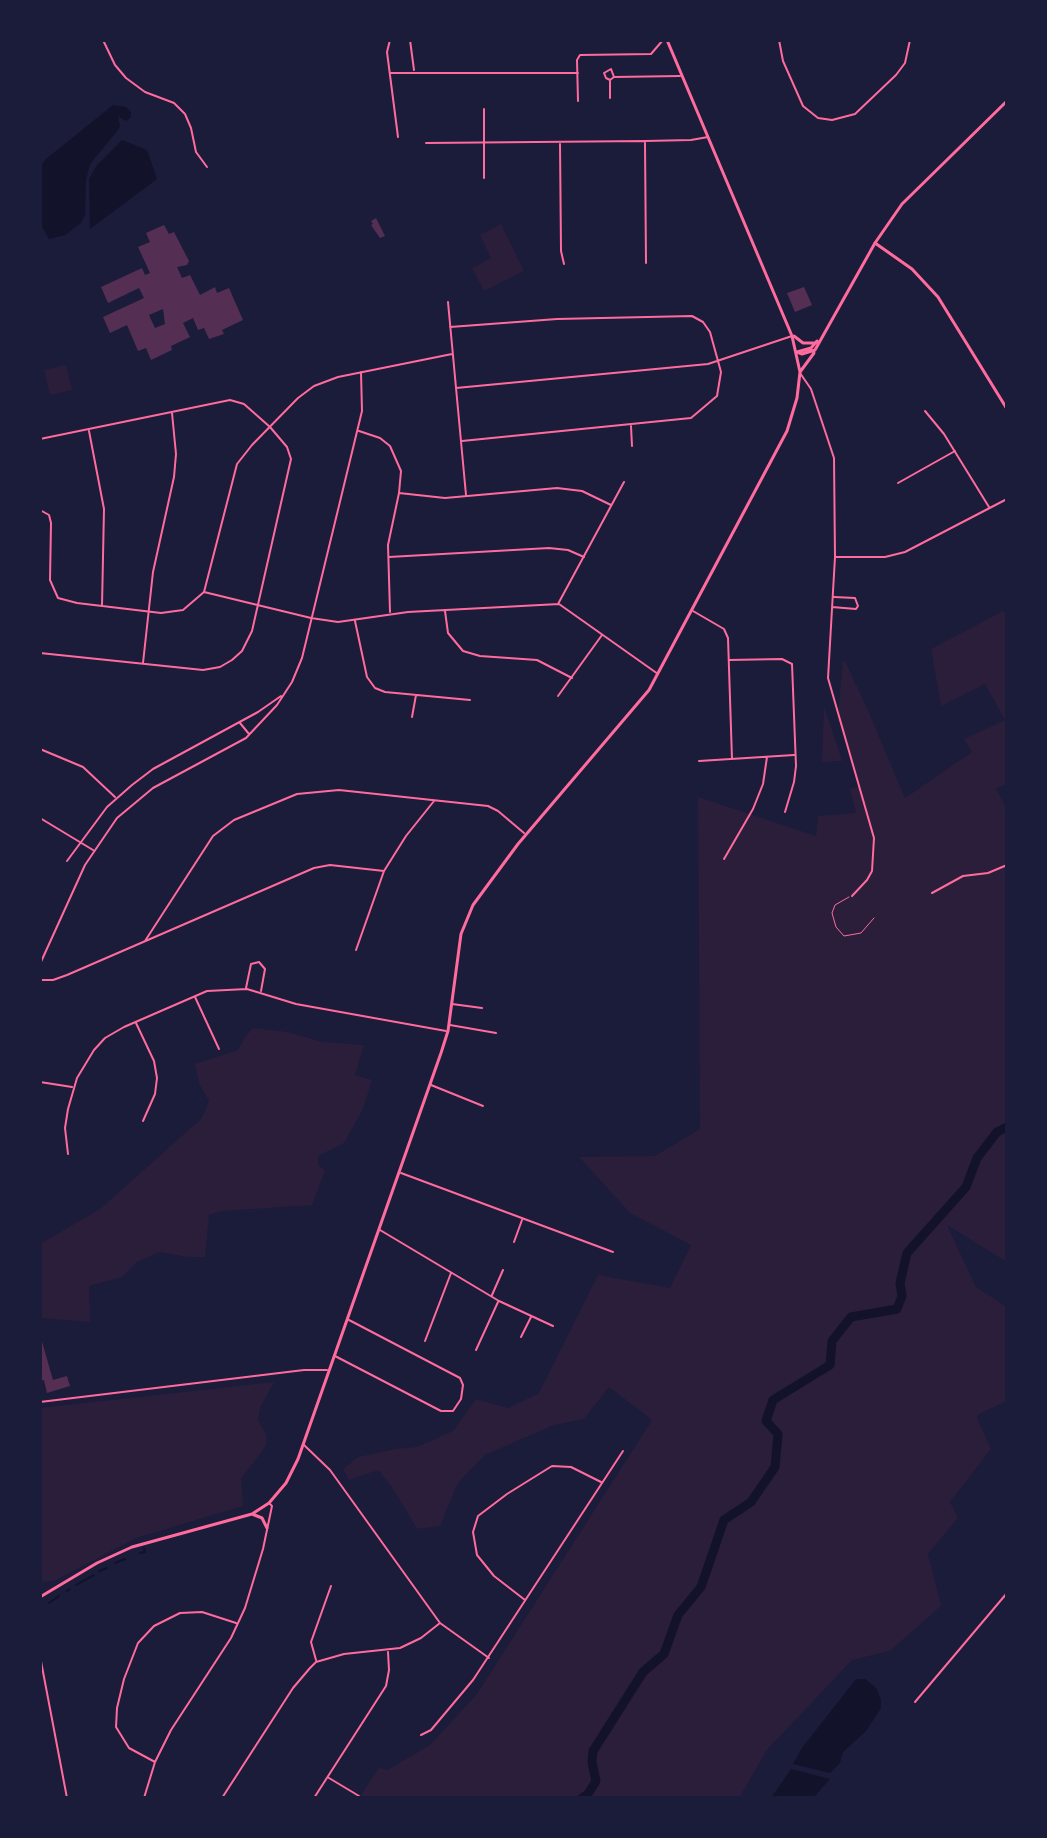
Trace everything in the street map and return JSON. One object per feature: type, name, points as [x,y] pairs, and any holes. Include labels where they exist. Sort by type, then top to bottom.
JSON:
[{"type":"main road","points":[[40,1597],[97,1563],[132,1547],[252,1514],[269,1503],[289,1478],[448,1031],[461,934],[467,919],[484,888],[659,675],[787,431],[797,398],[800,372],[797,352],[665,40]]},
{"type":"main road","points":[[800,372],[875,243],[902,204],[1007,101]]},
{"type":"main road","points":[[875,243],[912,269],[938,297],[1007,409]]},
{"type":"main road","points":[[792,336],[803,343],[817,345]]},
{"type":"main road","points":[[797,352],[802,354],[817,345]]},
{"type":"main road","points":[[252,1514],[262,1518],[267,1528]]},
{"type":"street","points":[[103,40],[115,65],[126,78],[145,92],[174,103],[185,114],[196,152],[207,167]]},
{"type":"street","points":[[390,40],[387,52],[398,137]]},
{"type":"street","points":[[410,40],[414,72]]},
{"type":"street","points":[[578,101],[577,60],[583,53],[651,54],[665,40]]},
{"type":"street","points":[[779,40],[783,61],[803,106],[810,114],[828,120],[848,118],[859,111],[904,66],[910,40]]},
{"type":"street","points":[[610,80],[604,77],[606,71],[613,70],[614,77]]},
{"type":"street","points":[[390,73],[578,73]]},
{"type":"street","points":[[610,80],[614,77],[682,75]]},
{"type":"street","points":[[610,80],[610,98]]},
{"type":"street","points":[[484,109],[484,178]]},
{"type":"street","points":[[426,143],[645,141],[708,137]]},
{"type":"street","points":[[645,141],[646,263]]},
{"type":"street","points":[[560,142],[561,251],[564,264]]},
{"type":"street","points":[[448,302],[466,496]]},
{"type":"street","points":[[450,327],[539,320],[685,315],[707,325],[720,360],[719,391],[713,401],[699,413],[683,420],[462,441]]},
{"type":"street","points":[[456,388],[708,364],[792,336]]},
{"type":"street","points":[[40,510],[49,515],[51,523],[50,580],[54,593],[64,601],[169,613],[183,610],[204,592],[235,468],[245,453],[298,398],[314,386],[361,372],[452,354]]},
{"type":"street","points":[[40,964],[93,850],[117,818],[145,794],[249,735],[285,693],[299,665],[358,431],[363,404],[361,372]]},
{"type":"street","points":[[800,372],[812,391],[834,458],[835,557],[828,678],[874,843],[874,865],[870,876],[852,896]]},
{"type":"street","points":[[40,439],[220,401],[237,401],[270,427],[289,450],[291,463],[252,631],[245,647],[226,664],[203,670],[40,653]]},
{"type":"street","points":[[925,411],[955,451],[990,508]]},
{"type":"street","points":[[143,665],[153,572],[175,471],[172,412]]},
{"type":"street","points":[[631,425],[632,446]]},
{"type":"street","points":[[89,429],[104,509],[102,606]]},
{"type":"street","points":[[358,431],[380,438],[392,448],[401,471],[389,536],[390,613]]},
{"type":"street","points":[[898,483],[955,451]]},
{"type":"street","points":[[558,604],[624,482]]},
{"type":"street","points":[[399,493],[424,498],[557,488],[582,491],[611,505]]},
{"type":"street","points":[[835,557],[885,557],[905,552],[1007,499]]},
{"type":"street","points":[[388,557],[549,548],[568,550],[584,557]]},
{"type":"street","points":[[204,592],[338,622],[390,613],[558,604],[659,675]]},
{"type":"street","points":[[832,607],[856,609],[858,606],[855,598],[833,597]]},
{"type":"street","points":[[445,609],[448,633],[463,651],[480,656],[537,660],[572,678]]},
{"type":"street","points":[[692,611],[724,629],[728,638],[732,759]]},
{"type":"street","points":[[354,620],[370,684],[382,691],[470,700]]},
{"type":"street","points":[[558,696],[603,634]]},
{"type":"street","points":[[729,660],[782,659],[791,662],[796,755],[794,782],[785,812]]},
{"type":"street","points":[[67,861],[116,798],[153,769],[270,705],[285,693]]},
{"type":"street","points":[[412,717],[416,695]]},
{"type":"street","points":[[239,722],[249,735]]},
{"type":"street","points":[[40,749],[83,767],[116,798]]},
{"type":"street","points":[[699,761],[796,755]]},
{"type":"street","points":[[724,859],[753,809],[763,784],[767,757]]},
{"type":"street","points":[[145,941],[207,843],[223,826],[297,794],[324,790],[492,807],[527,835]]},
{"type":"street","points":[[356,950],[384,871],[406,836],[435,800]]},
{"type":"street","points":[[40,818],[93,850]]},
{"type":"street","points":[[40,980],[67,975],[314,868],[330,865],[384,871]]},
{"type":"street","points":[[932,893],[963,876],[988,873],[1007,865]]},
{"type":"street","points":[[246,989],[251,964],[262,963],[265,971],[261,992]]},
{"type":"street","points":[[68,1154],[66,1118],[74,1087],[85,1062],[102,1042],[136,1022],[212,990],[246,989],[296,1004],[448,1031]]},
{"type":"street","points":[[194,996],[219,1049]]},
{"type":"street","points":[[451,1004],[482,1008]]},
{"type":"street","points":[[136,1022],[154,1061],[157,1078],[155,1094],[143,1121]]},
{"type":"street","points":[[448,1025],[496,1033]]},
{"type":"street","points":[[40,1082],[74,1087]]},
{"type":"street","points":[[430,1085],[483,1106]]},
{"type":"street","points":[[400,1172],[613,1252]]},
{"type":"street","points":[[514,1242],[522,1219]]},
{"type":"street","points":[[379,1229],[499,1301],[553,1326]]},
{"type":"street","points":[[491,1296],[503,1270]]},
{"type":"street","points":[[425,1341],[451,1272]]},
{"type":"street","points":[[476,1350],[499,1301]]},
{"type":"street","points":[[521,1337],[531,1316]]},
{"type":"street","points":[[334,1355],[441,1411],[453,1411],[461,1399],[463,1385],[460,1378],[347,1319]]},
{"type":"street","points":[[40,1402],[304,1370],[329,1370]]},
{"type":"street","points":[[303,1444],[330,1470],[440,1623],[489,1658]]},
{"type":"street","points":[[421,1735],[431,1730],[468,1688],[623,1451]]},
{"type":"street","points":[[525,1600],[494,1576],[477,1555],[473,1532],[478,1516],[549,1467],[571,1467],[602,1482]]},
{"type":"street","points":[[144,1798],[155,1762],[180,1714],[231,1638],[249,1595],[272,1506],[269,1503]]},
{"type":"street","points":[[316,1662],[311,1642],[331,1586]]},
{"type":"street","points":[[915,1702],[1007,1593]]},
{"type":"street","points":[[155,1762],[126,1746],[116,1724],[124,1679],[138,1643],[154,1626],[180,1613],[202,1612],[237,1623]]},
{"type":"street","points":[[222,1798],[293,1688],[316,1662],[344,1654],[388,1651],[414,1642],[440,1623]]},
{"type":"street","points":[[314,1798],[386,1686],[388,1651]]},
{"type":"street","points":[[40,1656],[67,1798]]},
{"type":"street","points":[[328,1778],[359,1796]]},
{"type":"lane","points":[[852,896],[835,905],[832,913],[836,927],[844,936],[861,933],[874,918]]},
{"type":"shaded area","points":[[113,105],[126,107],[131,117],[126,121],[118,116],[118,130],[90,164],[86,180],[85,215],[81,223],[65,235],[49,239],[41,225],[40,167]]},
{"type":"shaded area","points":[[122,140],[147,150],[157,179],[90,229],[89,179],[97,165]]},
{"type":"shaded area","points":[[501,224],[524,271],[484,291],[472,268],[491,258],[480,235]]},
{"type":"shaded area","points":[[66,365],[72,390],[50,395],[44,370]]},
{"type":"shaded area","points":[[1003,611],[1007,617],[1007,783],[996,789],[1007,809],[1007,1262],[947,1225],[976,1287],[1007,1307],[1007,1401],[979,1414],[977,1418],[991,1449],[950,1502],[958,1518],[928,1554],[941,1606],[890,1651],[852,1660],[767,1750],[739,1798],[359,1798],[379,1768],[387,1770],[430,1745],[477,1694],[652,1420],[609,1387],[584,1419],[554,1425],[485,1455],[458,1483],[440,1526],[417,1529],[378,1470],[349,1480],[343,1469],[358,1457],[417,1447],[453,1431],[476,1399],[508,1408],[539,1393],[598,1275],[670,1288],[691,1245],[630,1213],[579,1157],[655,1156],[700,1129],[698,797],[816,836],[818,816],[856,813],[850,789],[858,787],[838,716],[845,661],[905,798],[972,752],[964,739],[1005,720],[985,684],[941,706],[931,649]]},
{"type":"shaded area","points":[[824,706],[842,761],[822,762]]},
{"type":"shaded area","points":[[253,1028],[288,1032],[323,1042],[364,1045],[355,1075],[372,1080],[363,1109],[344,1143],[318,1156],[318,1164],[325,1171],[312,1205],[222,1211],[209,1215],[205,1257],[160,1252],[137,1262],[122,1277],[89,1286],[90,1322],[42,1318],[40,1244],[100,1209],[202,1118],[209,1101],[199,1083],[195,1064],[238,1050]]},
{"type":"shaded area","points":[[274,1382],[260,1408],[258,1420],[266,1434],[266,1446],[241,1479],[243,1506],[136,1538],[54,1581],[40,1582],[40,1408]]},
{"type":"shaded area","points":[[856,1679],[865,1679],[876,1688],[881,1700],[881,1708],[866,1731],[843,1752],[840,1763],[830,1773],[793,1764],[802,1748]]},
{"type":"shaded area","points":[[791,1769],[830,1779],[813,1798],[771,1798]]},
{"type":"building","points":[[376,218],[385,236],[380,238],[371,225]]},
{"type":"building","points":[[164,225],[169,234],[174,232],[189,261],[187,265],[177,267],[182,278],[190,275],[200,295],[215,287],[217,293],[229,288],[243,320],[222,330],[224,334],[209,339],[204,328],[198,330],[193,318],[183,323],[190,337],[151,360],[146,348],[138,351],[127,325],[110,333],[103,317],[144,298],[139,288],[108,303],[101,287],[142,268],[145,275],[150,273],[138,247],[150,242],[146,233]],"holes":[[[163,309],[165,324],[155,328],[149,315]]]},
{"type":"building","points":[[804,287],[812,305],[795,312],[787,293]]},
{"type":"building","points":[[41,1338],[53,1380],[67,1376],[70,1386],[47,1393],[44,1380],[40,1381]]},
{"type":"waterway","points":[[582,1798],[596,1781],[593,1751],[643,1672],[664,1654],[678,1615],[701,1587],[724,1520],[751,1502],[775,1467],[778,1434],[766,1421],[773,1400],[830,1365],[832,1341],[851,1317],[897,1309],[902,1296],[900,1283],[907,1253],[966,1187],[977,1158],[997,1132],[1007,1127]]},
{"type":"waterway","points":[[140,1553],[145,1552],[144,1548]]},
{"type":"waterway","points":[[115,1563],[125,1559]]},
{"type":"waterway","points":[[99,1571],[107,1568]]},
{"type":"waterway","points":[[76,1585],[94,1575]]},
{"type":"waterway","points":[[49,1603],[59,1596]]}]
